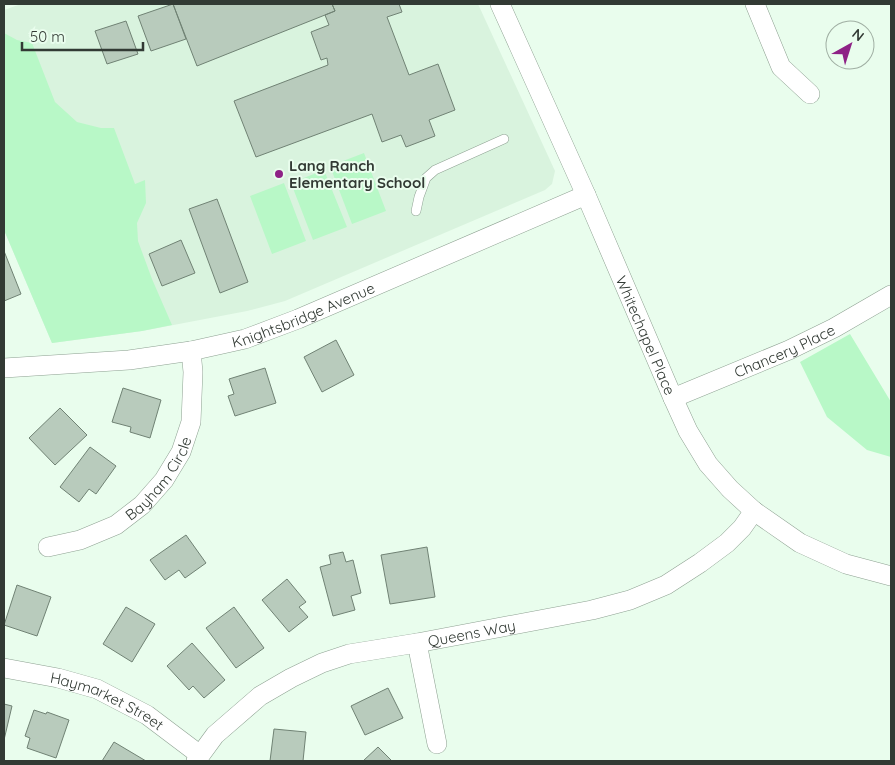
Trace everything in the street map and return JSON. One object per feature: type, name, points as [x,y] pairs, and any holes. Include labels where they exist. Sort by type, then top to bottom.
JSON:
[{"type":"street","name":"Whitechapel Place","points":[[500,4],[586,195],[673,398],[688,431],[708,464],[754,511],[800,543],[846,564],[891,576]]},
{"type":"street","points":[[755,4],[781,67],[810,94]]},
{"type":"street","name":"Knightsbridge Avenue","points":[[4,368],[129,360],[191,351],[245,338],[298,319],[586,195]]},
{"type":"street","name":"Chancery Place","points":[[673,398],[789,350],[834,328],[891,295]]},
{"type":"street","name":"Bayham Circle","points":[[48,547],[80,540],[116,525],[142,505],[164,480],[181,452],[191,422],[193,372],[191,351]]},
{"type":"street","name":"Queens Way","points":[[198,758],[215,735],[260,696],[322,663],[349,654],[592,610],[630,600],[666,585],[700,563],[727,543],[742,528],[754,511]]},
{"type":"street","points":[[418,643],[437,744]]},
{"type":"street","name":"Haymarket Street","points":[[4,668],[58,678],[97,689],[148,715],[198,758]]},
{"type":"lane","points":[[416,211],[426,178],[435,170],[504,139]]},
{"type":"shaded area","name":"Lang Ranch Elementary School","points":[[21,4],[478,4],[555,171],[552,184],[545,190],[285,301],[247,311],[142,331],[52,343],[4,230],[4,10]]},
{"type":"green space","points":[[4,33],[17,40],[32,43],[55,102],[77,122],[101,128],[114,128],[135,184],[145,180],[146,203],[137,223],[138,241],[172,325],[52,343],[4,230]]},
{"type":"green space","points":[[364,153],[386,211],[352,224],[330,166]]},
{"type":"green space","points":[[324,170],[347,227],[313,240],[291,183]]},
{"type":"green space","points":[[284,183],[306,241],[272,254],[250,196]]},
{"type":"green space","points":[[850,334],[891,402],[891,457],[867,450],[827,417],[800,362]]},
{"type":"building","points":[[173,4],[332,4],[335,11],[197,66]]},
{"type":"building","points":[[173,4],[186,39],[151,51],[138,16]]},
{"type":"building","points":[[332,4],[399,4],[402,12],[387,17],[409,75],[438,64],[455,110],[429,120],[435,136],[406,147],[401,135],[382,142],[372,114],[256,157],[234,101],[328,65],[327,58],[321,60],[311,32],[329,25],[325,15],[335,11]]},
{"type":"building","points":[[126,21],[138,54],[107,64],[95,31]]},
{"type":"building","points":[[217,199],[248,282],[220,293],[189,209]]},
{"type":"building","points":[[181,240],[195,273],[162,286],[149,254]]},
{"type":"building","points":[[4,251],[21,294],[4,301]]},
{"type":"building","points":[[336,340],[354,375],[322,392],[304,357]]},
{"type":"building","points":[[265,368],[276,403],[235,416],[228,396],[234,394],[229,379]]},
{"type":"building","points":[[123,388],[161,400],[150,438],[130,432],[131,427],[112,422]]},
{"type":"building","points":[[60,408],[87,435],[55,465],[29,438]]},
{"type":"building","points":[[90,447],[116,466],[96,494],[89,489],[79,502],[60,487]]},
{"type":"building","points":[[186,535],[206,563],[185,578],[179,570],[165,580],[150,560]]},
{"type":"building","points":[[427,547],[435,597],[390,604],[381,555]]},
{"type":"building","points":[[343,552],[346,562],[353,560],[361,593],[351,596],[355,610],[333,616],[320,567],[331,564],[329,555]]},
{"type":"building","points":[[287,579],[306,602],[299,607],[308,617],[289,632],[262,600]]},
{"type":"building","points":[[17,585],[51,597],[37,636],[4,625]]},
{"type":"building","points":[[126,607],[155,624],[132,662],[103,644]]},
{"type":"building","points":[[234,607],[264,648],[236,668],[206,628]]},
{"type":"building","points":[[192,643],[225,680],[204,698],[193,686],[189,690],[167,666]]},
{"type":"building","points":[[388,688],[403,718],[365,735],[351,706]]},
{"type":"building","points":[[4,704],[12,706],[4,740]]},
{"type":"building","points":[[34,710],[46,714],[47,712],[69,720],[56,758],[27,748],[30,738],[25,736]]},
{"type":"building","points":[[274,729],[306,732],[303,761],[270,761]]},
{"type":"building","points":[[114,742],[146,761],[102,761]]},
{"type":"building","points":[[378,747],[392,761],[363,761]]},
{"type":"place","name":"Lang Ranch Elementary School","points":[[279,174]]}]
